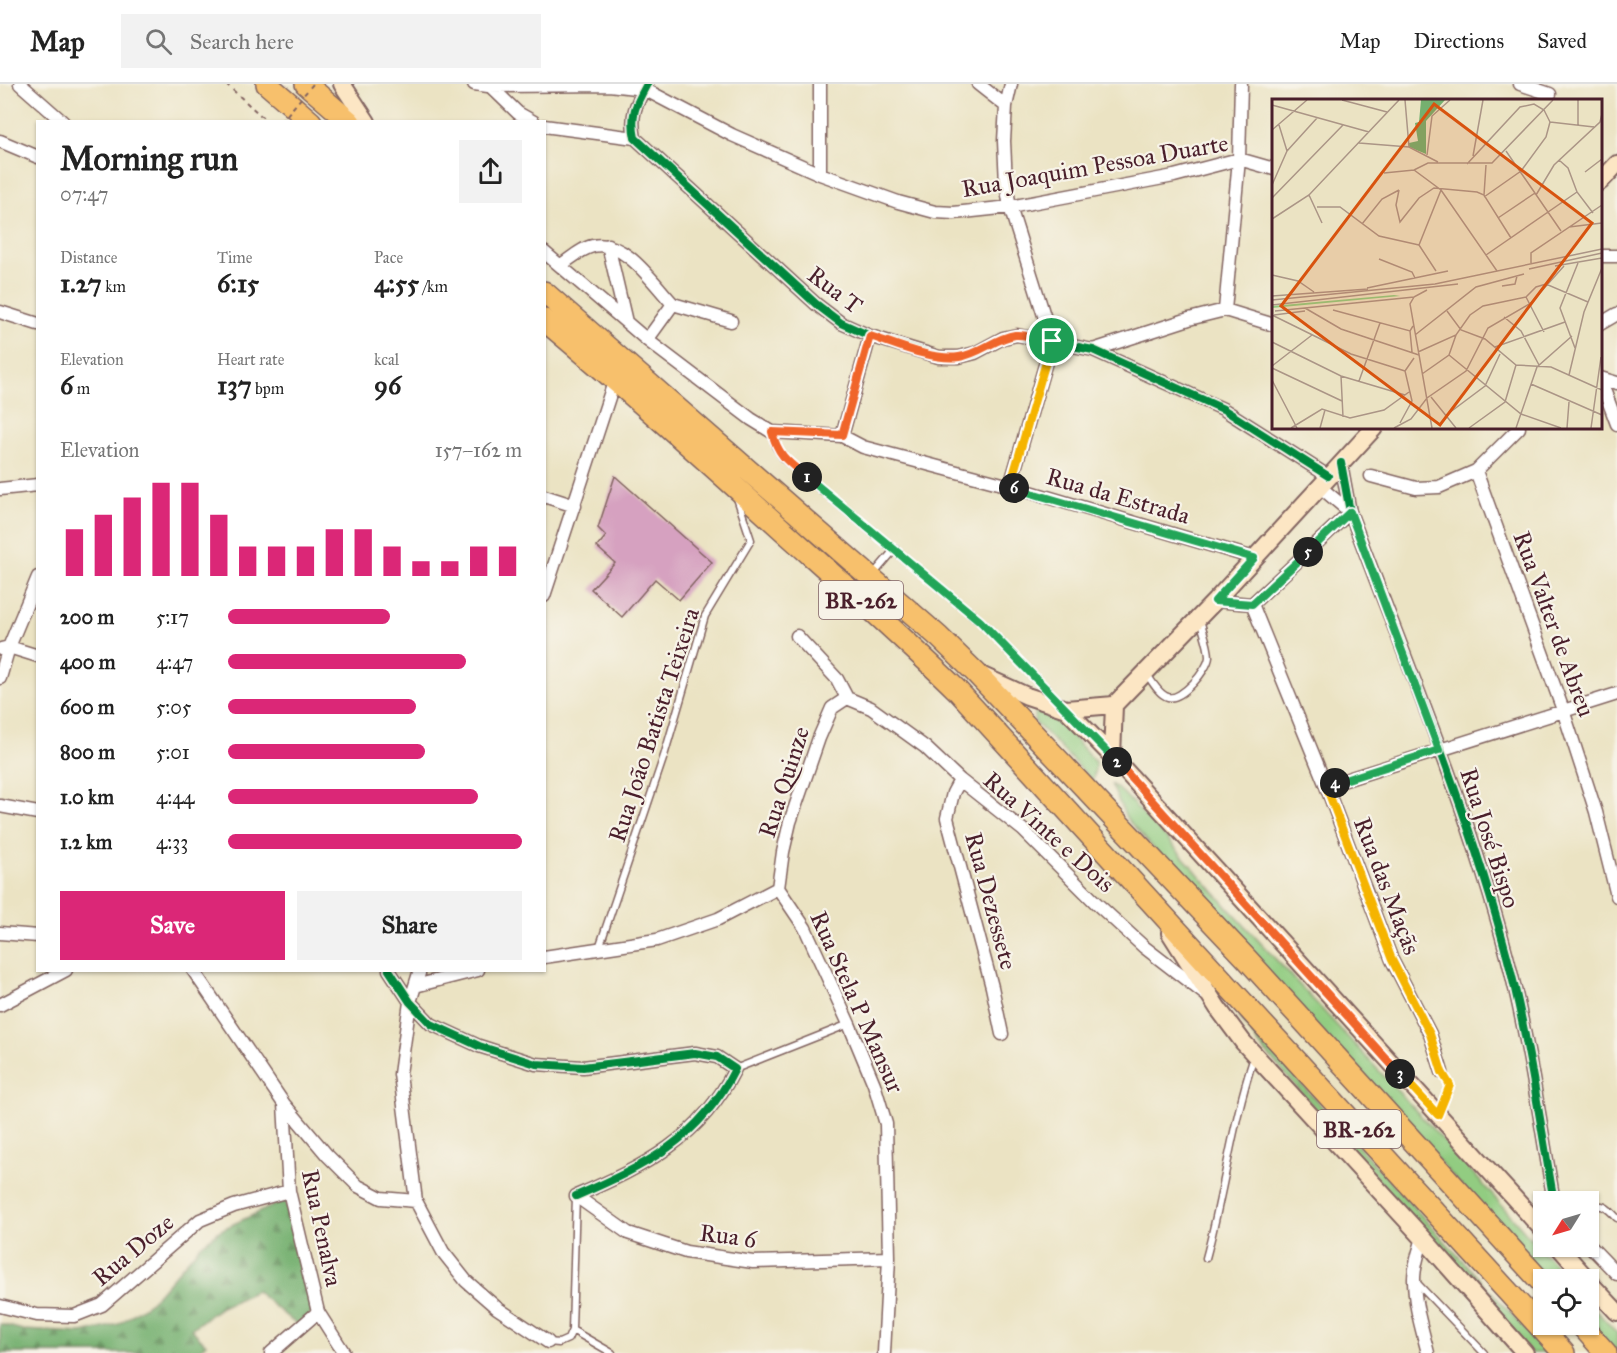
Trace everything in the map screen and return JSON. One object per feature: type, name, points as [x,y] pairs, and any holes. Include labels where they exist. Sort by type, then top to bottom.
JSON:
[{"type":"highway","points":[[267,84],[309,120]]},
{"type":"highway","points":[[306,84],[348,120]]},
{"type":"highway","name":"BR-262","points":[[546,294],[871,577],[976,673],[1247,959],[1533,1273]]},
{"type":"highway","name":"BR-262","points":[[546,322],[615,379],[957,690],[1564,1353]]},
{"type":"highway","points":[[1590,1335],[1606,1353]]},
{"type":"main road","points":[[342,84],[366,120]]},
{"type":"main road","points":[[1602,180],[1617,164]]},
{"type":"main road","points":[[1112,756],[1114,705],[1215,601],[1373,429]]},
{"type":"main road","points":[[976,673],[1027,696],[1066,709],[1114,705]]},
{"type":"main road","points":[[1066,709],[1112,756],[1438,1115],[1533,1215]]},
{"type":"main road","points":[[1153,906],[1217,1007],[1254,1055],[1423,1238],[1525,1353]]},
{"type":"main road","points":[[1568,1257],[1578,1269]]},
{"type":"main road","points":[[1599,1292],[1617,1312]]},
{"type":"street","points":[[20,84],[61,120]]},
{"type":"street","points":[[474,84],[646,87],[635,106],[632,123],[635,138],[546,126]]},
{"type":"street","points":[[820,84],[820,174]]},
{"type":"street","points":[[978,84],[1006,106]]},
{"type":"street","points":[[1010,486],[1052,341],[1006,184],[1006,106],[1011,84]]},
{"type":"street","points":[[1225,310],[1239,159],[1241,84]]},
{"type":"street","points":[[1520,84],[1550,93]]},
{"type":"street","points":[[488,85],[518,113],[530,120]]},
{"type":"street","name":"Rua Joaquim Pessoa Duarte","points":[[646,87],[732,135],[820,174],[898,202],[935,212],[954,213],[1011,207],[1174,176],[1239,159],[1272,169]]},
{"type":"street","name":"Rua T","points":[[635,138],[816,304],[841,323],[870,336],[939,357],[959,357],[975,353],[1003,338],[1017,335],[1093,350],[1223,409],[1324,481]]},
{"type":"street","points":[[0,141],[36,156]]},
{"type":"street","points":[[561,266],[591,246],[608,245],[625,253],[673,304],[731,321]]},
{"type":"street","points":[[608,245],[626,323]]},
{"type":"street","name":"Rua da Estrada","points":[[546,254],[647,340],[751,420],[772,432],[842,435],[863,447],[1010,486],[1254,558]]},
{"type":"street","points":[[647,340],[673,304]]},
{"type":"street","points":[[1093,350],[1225,310],[1272,324]]},
{"type":"street","points":[[0,312],[36,323]]},
{"type":"street","points":[[1602,323],[1617,314]]},
{"type":"street","points":[[842,435],[870,336]]},
{"type":"street","points":[[546,590],[615,379]]},
{"type":"street","points":[[1602,379],[1617,383]]},
{"type":"street","points":[[1602,383],[1617,424]]},
{"type":"street","points":[[1371,476],[1416,488],[1439,487],[1476,471],[1518,429]]},
{"type":"street","name":"Rua José Bispo","points":[[1341,463],[1350,512],[1477,855],[1507,957],[1534,1080],[1552,1191]]},
{"type":"street","name":"Rua Valter de Abreu","points":[[1476,471],[1563,710],[1596,812],[1617,896]]},
{"type":"street","name":"Rua José Bispo","points":[[1324,481],[1350,512]]},
{"type":"street","points":[[0,489],[36,485]]},
{"type":"street","points":[[546,497],[574,506]]},
{"type":"street","points":[[1215,601],[1252,604],[1350,512]]},
{"type":"street","points":[[0,678],[5,648],[36,581]]},
{"type":"street","name":"Rua das Maçãs","points":[[1252,604],[1326,786],[1392,960],[1430,1034],[1442,1072]]},
{"type":"street","points":[[797,636],[837,679],[847,698]]},
{"type":"street","points":[[5,648],[36,656]]},
{"type":"street","points":[[1326,786],[1617,694]]},
{"type":"street","name":"Rua Vinte e Dois","points":[[847,698],[871,708],[925,747],[960,780],[1023,830],[1144,947],[1203,992],[1217,1007]]},
{"type":"street","name":"Rua Quinze","points":[[778,888],[790,822],[819,738],[832,708],[847,698]]},
{"type":"street","name":"Rua Dezessete","points":[[960,780],[953,793],[947,818],[992,987],[1002,1034]]},
{"type":"street","points":[[0,806],[36,813]]},
{"type":"street","points":[[546,957],[657,940],[718,919],[778,888]]},
{"type":"street","name":"Rua Stela P Mansur","points":[[778,888],[805,928],[849,1024],[874,1084],[886,1124],[889,1258],[884,1353]]},
{"type":"street","points":[[0,933],[36,936]]},
{"type":"street","points":[[0,1005],[62,972]]},
{"type":"street","points":[[194,972],[284,1104],[327,1155],[358,1186],[381,1198],[416,1201]]},
{"type":"street","points":[[390,972],[410,1002],[431,1024],[479,1046],[536,1064],[583,1067],[695,1053],[717,1057],[735,1069],[702,1120],[659,1155],[624,1175],[576,1196]]},
{"type":"street","points":[[419,972],[410,1002],[400,1074],[416,1201],[443,1252],[466,1281],[497,1308],[548,1342]]},
{"type":"street","points":[[415,986],[470,972]]},
{"type":"street","name":"Rua Penalva","points":[[284,1104],[288,1191],[318,1312],[344,1353]]},
{"type":"street","name":"Rua Doze","points":[[0,1306],[37,1315],[74,1316],[102,1305],[200,1220],[234,1206],[288,1191]]},
{"type":"street","name":"Rua 6","points":[[576,1196],[628,1233],[686,1252],[753,1262],[889,1258]]},
{"type":"street","points":[[1423,1238],[1416,1261],[1414,1279],[1417,1307],[1428,1353]]},
{"type":"street","points":[[1599,1256],[1617,1274]]},
{"type":"street","points":[[271,1353],[318,1312]]},
{"type":"lane","points":[[772,432],[776,447],[784,459],[980,621],[1066,709]]},
{"type":"lane","name":"Rua João Batista Teixeira","points":[[599,948],[664,756],[705,616],[751,540],[733,485]]},
{"type":"lane","points":[[871,577],[895,549]]},
{"type":"lane","points":[[1145,672],[1164,696],[1170,698],[1176,697],[1198,679],[1208,665],[1209,655],[1199,617]]},
{"type":"lane","points":[[735,1069],[849,1024]]},
{"type":"lane","points":[[1206,1258],[1242,1092],[1254,1055]]},
{"type":"lane","points":[[548,1342],[559,1343],[568,1339],[572,1330],[576,1196]]},
{"type":"lane","points":[[1599,1205],[1608,1208],[1617,1218]]},
{"type":"lane","points":[[1414,1279],[1483,1352]]},
{"type":"lane","points":[[572,1330],[612,1353]]},
{"type":"path","points":[[226,84],[266,120]]},
{"type":"path","points":[[283,120],[313,84]]},
{"type":"path","points":[[1438,1115],[1450,1085],[1442,1072]]},
{"type":"green space","points":[[1049,710],[1096,763],[1093,781],[1034,721],[1036,711]]},
{"type":"green space","points":[[1111,784],[1123,793],[1169,841],[1456,1154],[1533,1241],[1533,1257],[1547,1257],[1558,1269],[1537,1269],[1127,819]]},
{"type":"green space","points":[[1239,1016],[1547,1353],[1531,1353],[1262,1048]]},
{"type":"green space","points":[[285,1200],[315,1310],[297,1325],[256,1291],[221,1307],[191,1329],[206,1344],[196,1353],[0,1353],[0,1324],[23,1330],[83,1333],[119,1324],[152,1301],[201,1245],[221,1230]]},
{"type":"green space","points":[[1599,1314],[1617,1333],[1617,1353],[1613,1353],[1597,1335]]},
{"type":"building","points":[[615,476],[712,562],[679,600],[655,579],[622,617],[591,589],[615,563],[597,547],[606,536],[598,528]]},
{"type":"cycle path","points":[[647,84],[635,110],[633,122],[635,138],[816,304],[841,323],[870,336],[939,357],[959,357],[975,353],[1003,338],[1017,335],[1093,350],[1223,409],[1328,476]]},
{"type":"cycle path","points":[[1341,463],[1350,512],[1434,732],[1491,900],[1521,1017],[1552,1191]]},
{"type":"cycle path","points":[[390,972],[410,1002],[431,1024],[479,1046],[536,1064],[583,1067],[695,1053],[717,1057],[735,1069],[721,1093],[688,1132],[647,1161],[576,1196]]},
{"type":"route","points":[[1017,335],[1052,341],[1010,486],[1254,558],[1215,601],[1252,604],[1350,512],[1439,750],[1326,786],[1392,960],[1430,1034],[1442,1072],[1450,1085],[1438,1115],[1112,756],[980,621],[784,459],[776,447],[772,432],[842,435],[870,336],[939,357],[959,357],[975,353],[1003,338],[1017,335]]}]
